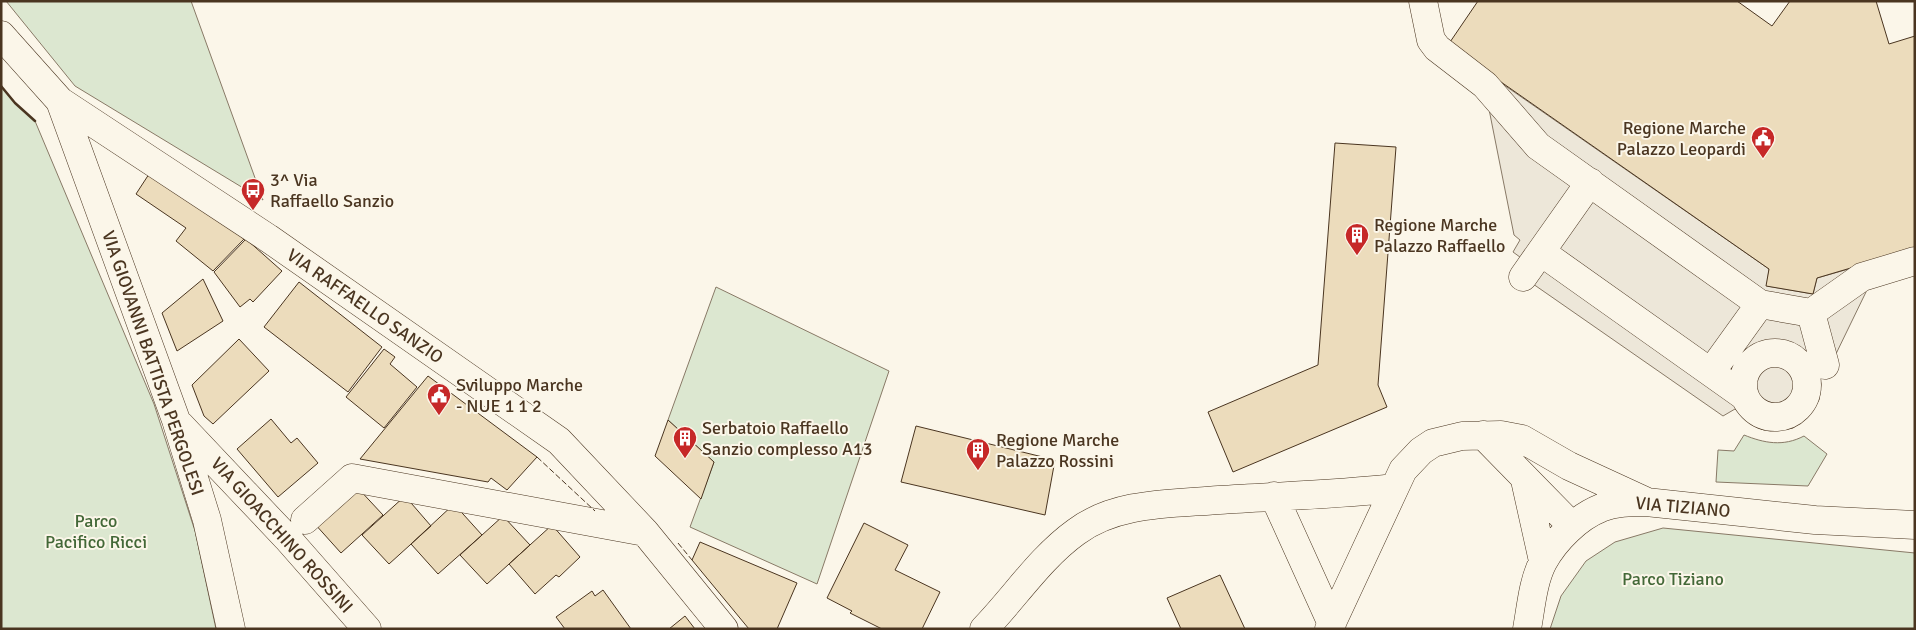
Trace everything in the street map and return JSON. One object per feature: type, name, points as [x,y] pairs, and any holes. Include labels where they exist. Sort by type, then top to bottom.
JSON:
[{"type":"street","points":[[1423,1],[1432,40],[1437,48],[1485,85],[1538,146],[1760,304],[1810,314],[1862,277],[1915,261]]},
{"type":"street","name":"VIA RAFFAELLO SANZIO","points":[[1,35],[60,101],[268,238],[559,441],[645,532],[724,629]]},
{"type":"street","name":"VIA GIOVANNI BATTISTA PERGOLESI","points":[[60,101],[176,420],[207,520],[231,629]]},
{"type":"street","points":[[1523,277],[1590,182]]},
{"type":"street","points":[[1541,252],[1744,396],[1757,412],[1767,417],[1777,418],[1787,415],[1796,410],[1803,402],[1808,382],[1805,372],[1815,359],[1810,314]]},
{"type":"street","points":[[1711,372],[1760,304]]},
{"type":"street","points":[[1744,396],[1744,375],[1750,365],[1758,358],[1779,353],[1790,357],[1815,359]]},
{"type":"street","name":"VIA GIOACCHINO ROSSINI","points":[[176,420],[287,538],[367,629]]},
{"type":"street","points":[[1483,435],[1525,480],[1577,522]]},
{"type":"street","points":[[1331,626],[1403,470],[1421,451],[1433,443],[1449,438],[1483,435],[1501,435],[1522,439],[1569,466],[1646,502]]},
{"type":"street","points":[[1569,466],[1580,493],[1577,522]]},
{"type":"street","points":[[305,520],[352,478],[645,532]]},
{"type":"street","points":[[1525,480],[1543,562]]},
{"type":"street","points":[[991,622],[1032,574],[1063,542],[1077,531],[1102,517],[1127,509],[1150,505],[1345,493],[1394,488]]},
{"type":"street","points":[[1274,496],[1331,626]]},
{"type":"street","name":"VIA TIZIANO","points":[[1527,629],[1543,562],[1562,536],[1577,522],[1601,508],[1623,503],[1646,502],[1815,520],[1915,525]]},
{"type":"green space","points":[[6,1],[191,1],[263,200],[75,86]]},
{"type":"green space","name":"Parco Pacifico Ricci","points":[[1,86],[15,103],[35,121],[154,404],[195,531],[216,629],[1,629]]},
{"type":"green space","points":[[716,287],[889,371],[817,584],[690,527],[714,462],[668,420]]},
{"type":"green space","points":[[1744,435],[1774,443],[1789,442],[1804,436],[1827,454],[1808,486],[1716,482],[1718,450],[1734,451]]},
{"type":"green space","name":"Parco Tiziano","points":[[1663,528],[1915,553],[1915,629],[1550,629],[1561,596],[1586,561],[1615,542]]},
{"type":"shaded area","points":[[1481,69],[1769,269],[1767,286],[1813,294],[1817,278],[1859,266],[1866,292],[1833,360],[1818,368],[1821,384],[1819,400],[1810,414],[1793,428],[1780,430],[1764,430],[1752,425],[1735,409],[1723,416],[1523,277],[1524,260],[1513,252],[1520,240],[1514,235]]},
{"type":"building","name":"Regione Marche Palazzo Leopardi","points":[[1478,1],[1737,1],[1772,26],[1790,1],[1876,1],[1889,44],[1915,36],[1915,249],[1817,278],[1813,294],[1766,286],[1769,269],[1448,45]]},
{"type":"building","name":"Regione Marche Palazzo Raffaello","points":[[1335,143],[1396,147],[1378,385],[1387,407],[1233,472],[1208,412],[1318,365]]},
{"type":"building","points":[[151,171],[204,206],[244,239],[213,271],[176,241],[186,228],[136,194]]},
{"type":"building","points":[[246,239],[282,271],[253,302],[250,299],[240,307],[214,272]]},
{"type":"building","points":[[203,279],[223,321],[177,351],[162,313]]},
{"type":"building","points":[[299,282],[382,347],[348,392],[264,327]]},
{"type":"building","points":[[239,339],[269,371],[213,424],[204,416],[192,385]]},
{"type":"building","points":[[384,349],[395,357],[390,364],[417,387],[384,428],[346,397]]},
{"type":"building","name":"Sviluppo Marche - NUE 1 1 2","points":[[428,376],[537,457],[507,490],[491,478],[488,482],[360,459]]},
{"type":"building","points":[[271,419],[291,443],[297,438],[318,463],[278,497],[237,449]]},
{"type":"building","name":"Serbatoio Raffaello Sanzio complesso A13","points":[[668,420],[714,462],[701,499],[655,456]]},
{"type":"building","name":"Regione Marche Palazzo Rossini","points":[[916,426],[1055,460],[1045,515],[901,482]]},
{"type":"building","points":[[356,486],[383,515],[341,553],[314,523]]},
{"type":"building","points":[[405,496],[431,526],[389,564],[362,535]]},
{"type":"building","points":[[454,504],[482,535],[438,574],[411,544]]},
{"type":"building","points":[[503,516],[530,545],[487,584],[460,555]]},
{"type":"building","points":[[864,523],[908,545],[895,570],[940,592],[922,629],[882,629],[850,613],[852,611],[827,598]]},
{"type":"building","points":[[552,525],[580,557],[559,577],[556,575],[535,594],[509,564]]},
{"type":"building","points":[[700,542],[797,583],[777,629],[749,629],[692,560]]},
{"type":"building","points":[[1220,575],[1245,629],[1181,629],[1167,598]]},
{"type":"building","points":[[603,590],[631,629],[565,629],[556,617],[592,591],[595,596]]},
{"type":"building","points":[[685,616],[695,629],[669,629]]},
{"type":"fence","points":[[537,457],[595,511]]},
{"type":"fence","points":[[678,543],[692,560]]},
{"type":"wall","points":[[1,86],[15,103],[35,121]]},
{"type":"place","name":"Regione Marche Palazzo Leopardi","points":[[1763,159]]},
{"type":"place","name":"3^ Via Raffaello Sanzio","points":[[253,211]]},
{"type":"place","name":"Regione Marche Palazzo Raffaello","points":[[1357,256]]},
{"type":"place","name":"Sviluppo Marche - NUE 1 1 2","points":[[439,416]]},
{"type":"place","name":"Serbatoio Raffaello Sanzio complesso A13","points":[[685,459]]},
{"type":"place","name":"Regione Marche Palazzo Rossini","points":[[978,471]]}]
